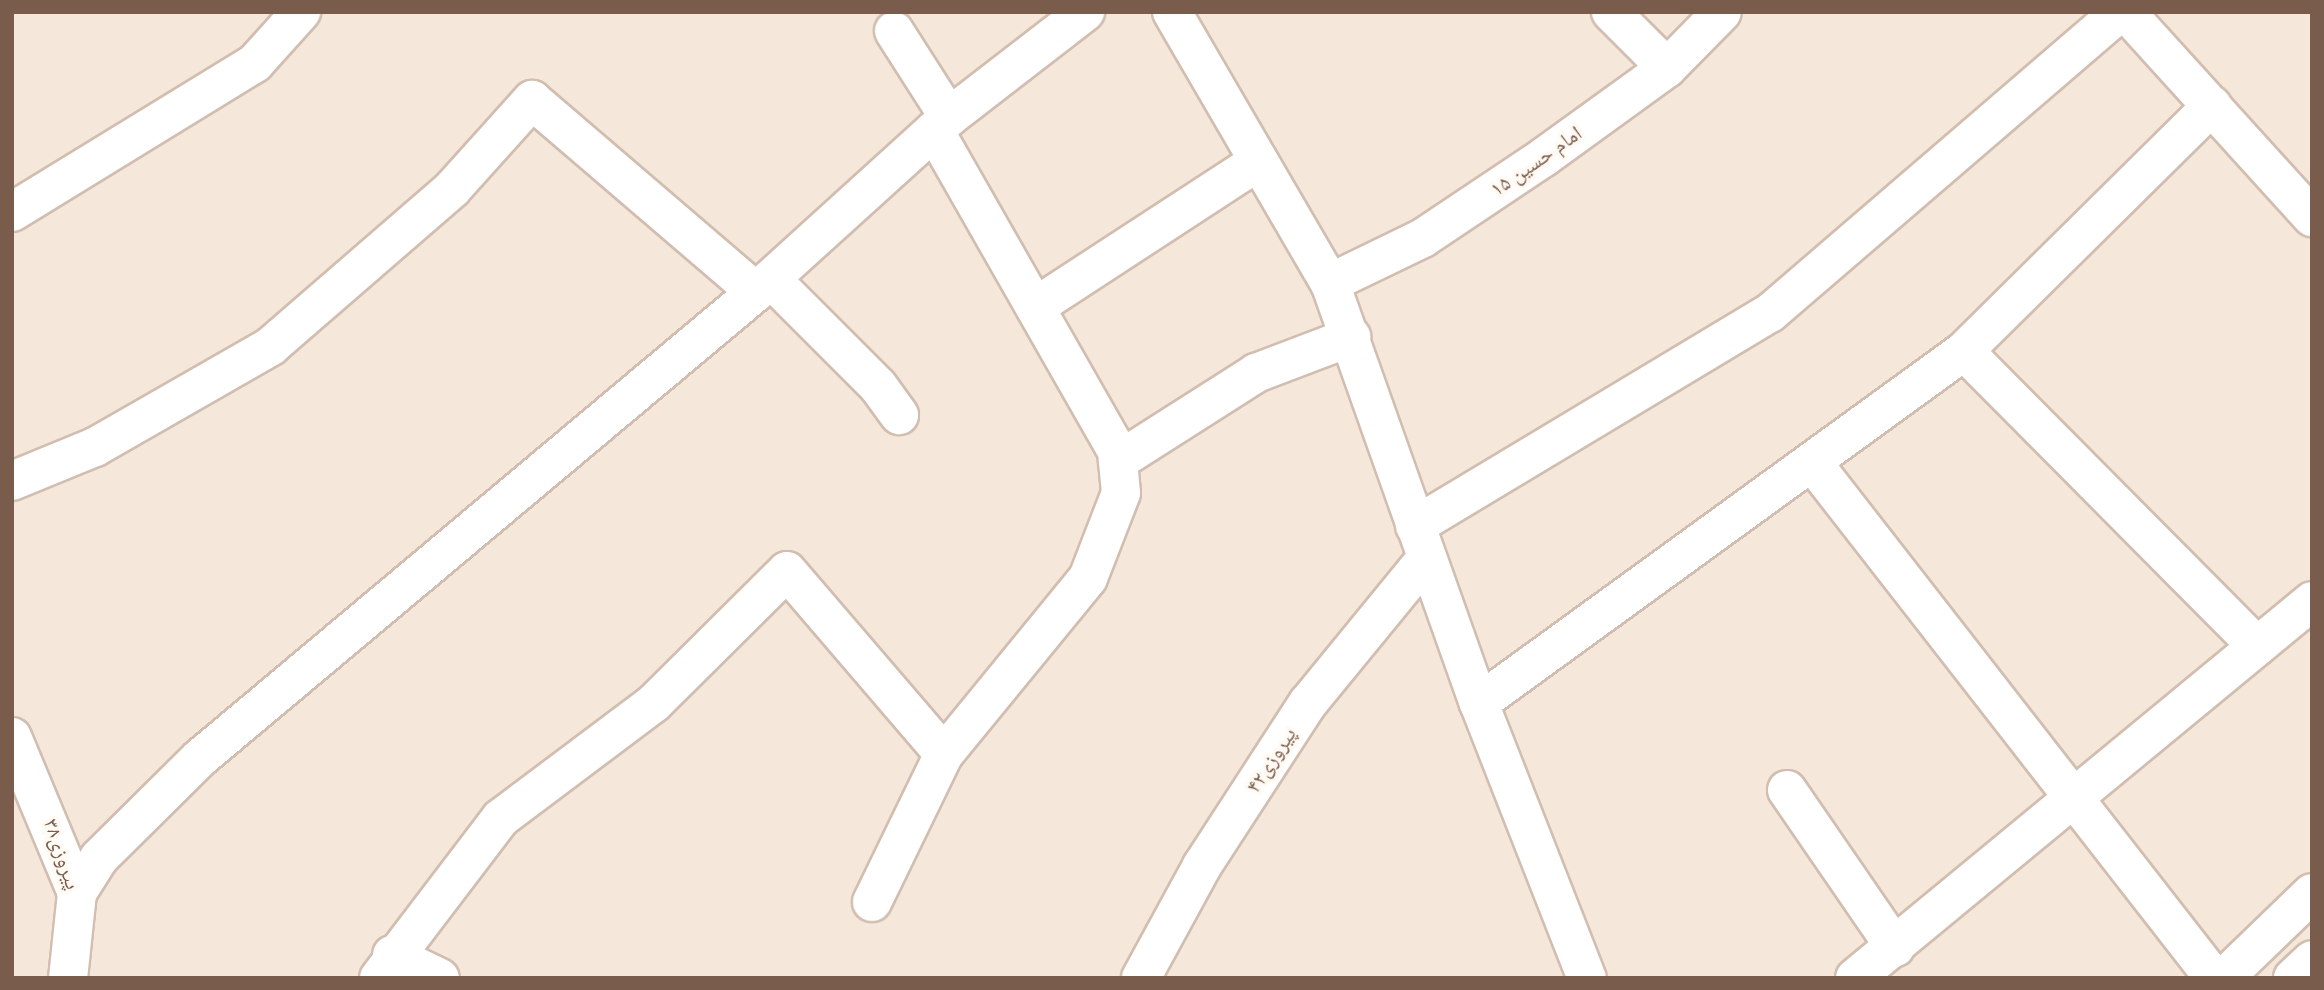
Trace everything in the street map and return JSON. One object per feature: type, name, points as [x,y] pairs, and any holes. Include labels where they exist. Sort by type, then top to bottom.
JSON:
[{"type":"street","points":[[12,212],[255,62],[302,12]]},
{"type":"street","points":[[77,893],[99,858],[200,758],[764,286],[942,124],[1085,12]]},
{"type":"street","points":[[1172,12],[1330,284],[1479,703],[1587,978]]},
{"type":"street","points":[[1611,12],[1667,68]]},
{"type":"street","name":"امام حسین ۱۵","points":[[1330,284],[1423,238],[1667,68],[1722,12]]},
{"type":"street","name":"پیروزی۴۲","points":[[1141,978],[1202,866],[1308,703],[1421,542],[1770,313],[2120,12]]},
{"type":"street","points":[[2126,12],[2312,217]]},
{"type":"street","points":[[872,902],[944,754],[1088,578],[1121,492],[1118,461],[1035,307],[894,31]]},
{"type":"street","points":[[12,481],[95,447],[271,346],[452,189],[533,100],[764,286],[878,386],[899,415]]},
{"type":"street","points":[[1479,703],[1964,351],[2212,106]]},
{"type":"street","points":[[1035,307],[1259,161]]},
{"type":"street","points":[[1118,461],[1256,373],[1351,337]]},
{"type":"street","points":[[1964,351],[2257,646]]},
{"type":"street","points":[[1812,462],[2214,978]]},
{"type":"street","points":[[440,978],[385,966],[500,818],[654,703],[787,570],[944,754]]},
{"type":"street","points":[[1855,978],[2312,601]]},
{"type":"street","name":"پیروزی۳۸","points":[[12,737],[27,801],[77,893],[68,978]]},
{"type":"street","points":[[1787,790],[1895,947]]},
{"type":"street","points":[[2224,978],[2312,893]]},
{"type":"shaded area","points":[[12,12],[2312,12],[2312,978],[12,978]]}]
